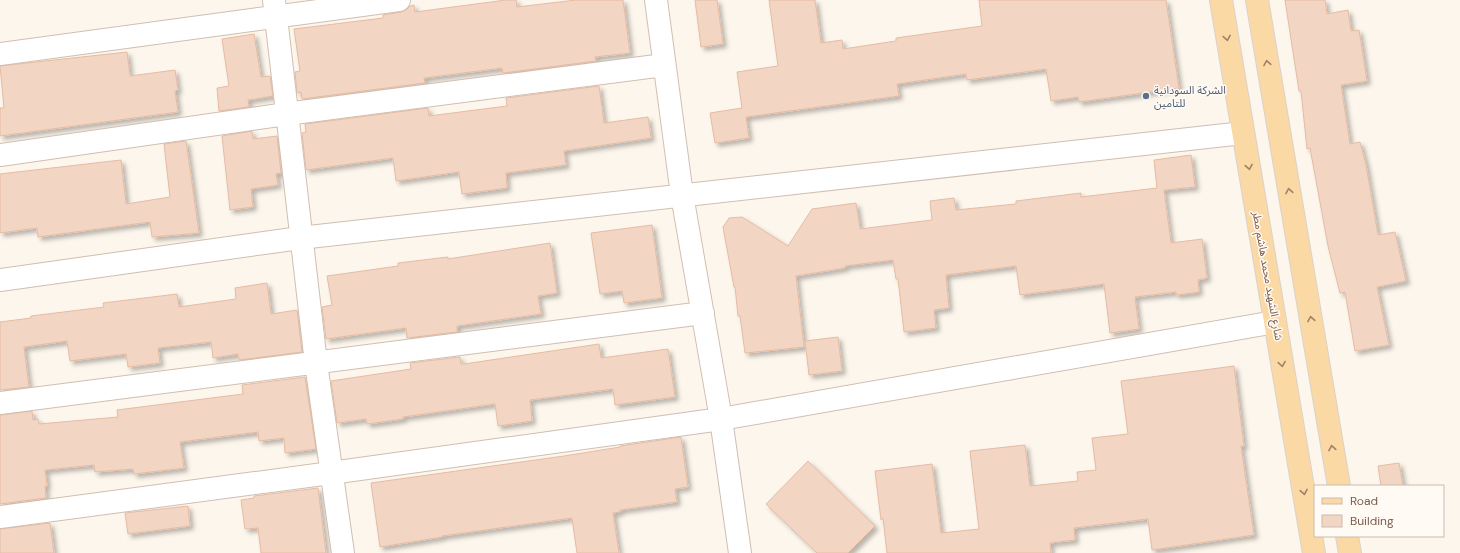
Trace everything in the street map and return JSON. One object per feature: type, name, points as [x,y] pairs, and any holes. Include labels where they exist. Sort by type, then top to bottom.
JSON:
[{"type":"main road","name":"شارع الشهيد محمد هاشم مطر","points":[[1221,0],[1314,553]]},
{"type":"main road","points":[[1257,0],[1339,485]]},
{"type":"main road","points":[[1347,537],[1350,553]]},
{"type":"street","points":[[0,54],[275,8],[399,0]]},
{"type":"street","points":[[656,0],[682,196],[722,419],[740,553]]},
{"type":"street","points":[[275,8],[300,238],[331,474],[343,553]]},
{"type":"street","points":[[0,155],[286,114],[664,65]]},
{"type":"street","points":[[0,280],[300,238],[1244,133]]},
{"type":"street","points":[[0,403],[703,313]]},
{"type":"street","points":[[0,517],[331,474],[722,419],[1275,322]]},
{"type":"building","points":[[516,0],[517,7],[576,0],[623,0],[630,53],[595,57],[596,61],[503,73],[502,68],[424,78],[425,83],[302,99],[301,92],[297,93],[295,72],[300,71],[294,29],[383,18],[383,15],[401,12],[414,5],[415,12]]},
{"type":"building","points":[[695,0],[717,0],[723,44],[701,47]]},
{"type":"building","points":[[769,0],[815,0],[821,43],[842,40],[843,49],[896,41],[896,38],[982,26],[979,0],[1166,0],[1179,88],[1079,102],[1078,97],[1051,101],[1046,69],[967,80],[966,74],[897,84],[899,96],[746,117],[749,138],[715,143],[710,113],[742,108],[737,72],[778,66]]},
{"type":"building","points":[[1285,0],[1325,0],[1327,14],[1348,10],[1351,31],[1359,30],[1367,81],[1341,85],[1350,144],[1360,142],[1366,165],[1378,235],[1395,232],[1406,281],[1377,287],[1389,345],[1355,351],[1345,292],[1340,293],[1328,246],[1310,148],[1307,149],[1301,91],[1299,91]]},
{"type":"building","points":[[254,34],[261,77],[270,76],[273,96],[248,100],[249,107],[219,111],[217,88],[229,86],[222,39]]},
{"type":"building","points":[[127,52],[130,76],[175,70],[178,90],[175,91],[178,112],[0,136],[0,108],[4,108],[0,66]]},
{"type":"building","points":[[599,86],[604,123],[648,117],[651,138],[564,151],[566,165],[506,173],[507,188],[462,194],[459,172],[396,181],[393,158],[306,170],[302,133],[306,132],[305,124],[428,108],[429,116],[507,106],[506,98]]},
{"type":"building","points":[[252,131],[253,139],[277,136],[281,173],[276,174],[278,185],[251,189],[253,207],[230,210],[222,136]]},
{"type":"building","points":[[186,141],[199,233],[152,237],[150,222],[38,237],[37,228],[0,233],[0,174],[121,160],[126,204],[170,197],[164,144]]},
{"type":"building","points":[[1191,155],[1195,187],[1164,190],[1171,243],[1202,239],[1207,278],[1198,280],[1199,292],[1176,295],[1176,292],[1135,297],[1139,329],[1110,333],[1104,284],[1020,295],[1016,266],[946,275],[949,308],[934,310],[936,328],[904,332],[898,279],[896,279],[893,260],[845,266],[845,268],[796,276],[804,347],[745,353],[740,316],[738,316],[735,287],[723,227],[729,218],[742,217],[788,246],[812,209],[856,203],[860,229],[932,220],[930,201],[954,198],[956,210],[1016,204],[1016,201],[1081,193],[1081,197],[1157,188],[1154,160]]},
{"type":"building","points":[[652,225],[662,298],[624,303],[622,291],[600,294],[591,233]]},
{"type":"building","points":[[550,243],[557,293],[538,296],[541,314],[457,326],[457,332],[407,338],[406,328],[326,339],[322,307],[332,305],[327,276],[398,266],[398,263],[448,257],[448,259]]},
{"type":"building","points":[[267,283],[271,314],[297,310],[302,352],[239,360],[238,354],[213,358],[211,342],[158,348],[160,363],[128,367],[126,354],[70,361],[67,341],[24,347],[29,387],[0,390],[0,322],[31,318],[31,316],[104,307],[103,303],[177,294],[179,307],[236,299],[235,288]]},
{"type":"building","points":[[838,337],[842,371],[809,375],[805,341]]},
{"type":"building","points":[[599,344],[601,358],[668,349],[675,397],[615,405],[613,389],[530,400],[532,421],[498,426],[495,404],[403,417],[403,419],[367,424],[366,419],[337,423],[331,381],[411,369],[410,363],[460,357],[461,364],[464,364]]},
{"type":"building","points":[[1234,366],[1244,446],[1241,446],[1254,535],[1152,550],[1148,519],[1074,528],[1075,540],[1050,543],[1051,553],[887,553],[875,471],[932,464],[941,533],[979,529],[970,451],[1025,445],[1030,486],[1078,481],[1077,472],[1096,470],[1092,438],[1128,434],[1121,381]]},
{"type":"building","points":[[305,377],[316,449],[285,453],[284,438],[259,441],[258,432],[180,442],[184,468],[134,474],[133,469],[95,472],[94,465],[45,470],[47,486],[45,486],[46,498],[0,504],[0,415],[32,411],[33,420],[38,419],[39,424],[118,417],[117,410],[243,394],[242,385]]},
{"type":"building","points":[[681,437],[688,487],[675,489],[677,502],[620,510],[620,512],[613,513],[619,553],[577,553],[572,518],[442,536],[380,547],[371,483],[564,456]]},
{"type":"building","points":[[808,461],[875,526],[848,553],[817,553],[766,504]]},
{"type":"building","points":[[1399,463],[1403,485],[1381,485],[1378,466]]},
{"type":"building","points":[[318,488],[326,553],[261,553],[258,528],[245,529],[241,500],[254,498],[254,496]]},
{"type":"building","points":[[188,506],[190,526],[128,534],[125,513]]},
{"type":"building","points":[[50,523],[54,553],[0,553],[0,529]]},
{"type":"place","name":"الشركة السودانية للتامين","points":[[1146,96]]}]
